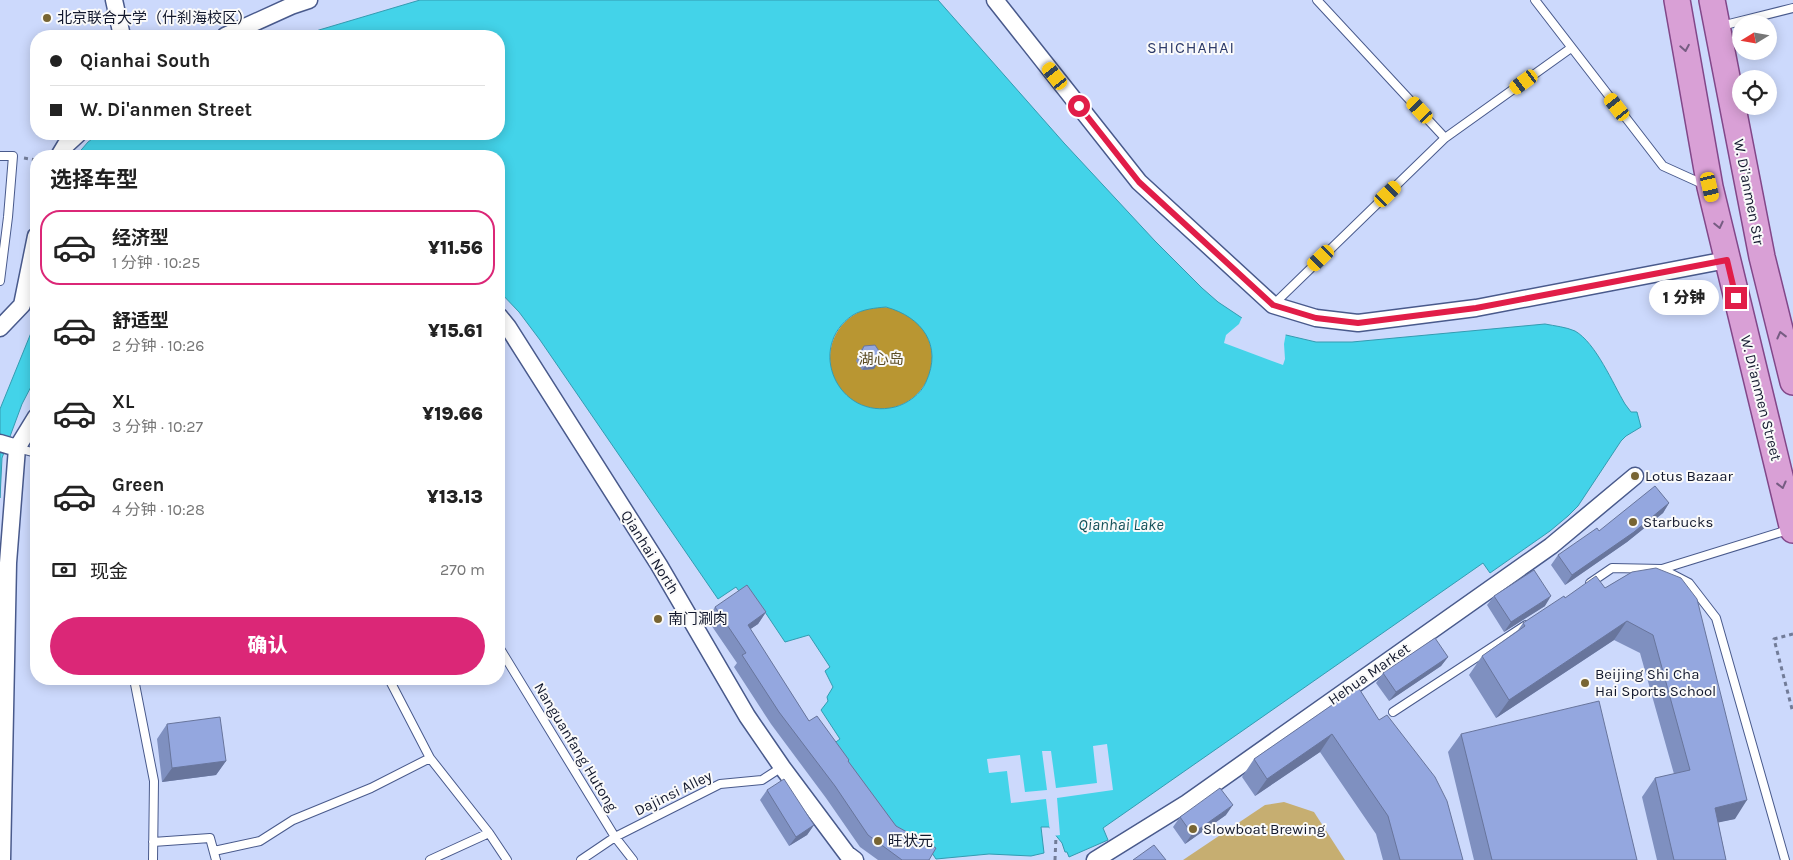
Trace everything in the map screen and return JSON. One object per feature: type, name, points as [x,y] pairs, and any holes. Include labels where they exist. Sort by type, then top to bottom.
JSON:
[{"type":"main road","name":"W. Di'anmen Street","points":[[1677,0],[1710,187],[1793,529]]},
{"type":"main road","name":"W. Di'anmen Str","points":[[1712,0],[1762,257],[1793,382]]},
{"type":"street","points":[[114,0],[121,30]]},
{"type":"street","points":[[238,30],[309,0]]},
{"type":"street","points":[[995,0],[1139,182],[1273,305],[1316,318],[1358,323],[1476,308],[1727,260]]},
{"type":"street","points":[[63,150],[72,140]]},
{"type":"street","points":[[0,328],[22,304],[30,265]]},
{"type":"street","name":"Qianhai North","points":[[505,329],[659,565],[748,716],[782,767],[847,854],[856,860]]},
{"type":"street","points":[[2,860],[10,446],[30,424]]},
{"type":"street","name":"Hehua Market","points":[[1095,860],[1187,804],[1551,546],[1634,476]]},
{"type":"lane","points":[[1317,0],[1445,138]]},
{"type":"lane","points":[[1535,0],[1570,48],[1663,166],[1710,187]]},
{"type":"lane","points":[[1717,28],[1793,8]]},
{"type":"lane","points":[[1273,305],[1445,138],[1570,48]]},
{"type":"lane","points":[[0,156],[14,156],[0,281]]},
{"type":"lane","points":[[10,446],[30,451]]},
{"type":"lane","points":[[1580,589],[1612,568],[1662,569],[1793,529]]},
{"type":"lane","points":[[1662,569],[1689,583],[1716,618],[1786,860]]},
{"type":"lane","points":[[1393,712],[1531,621]]},
{"type":"lane","name":"Nanguanfang Hutong","points":[[505,656],[616,837],[633,860]]},
{"type":"lane","points":[[135,685],[154,781],[153,860]]},
{"type":"lane","points":[[392,685],[430,758],[489,833],[507,860]]},
{"type":"lane","points":[[214,851],[260,841],[293,820],[371,788],[430,758]]},
{"type":"lane","name":"Dajinsi Alley","points":[[582,860],[616,837],[720,784],[762,780],[782,767]]},
{"type":"lane","points":[[430,860],[489,833]]},
{"type":"lane","points":[[153,842],[210,838],[216,860]]},
{"type":"path","points":[[1793,634],[1774,639],[1793,714]]},
{"type":"path","points":[[1055,860],[1056,836]]},
{"type":"shaded area","points":[[1284,802],[1314,812],[1345,860],[1183,860],[1265,805]]},
{"type":"green space","name":"湖心岛","points":[[881,307],[900,311],[917,322],[928,339],[932,358],[928,377],[917,394],[900,405],[881,409],[862,405],[845,394],[834,377],[830,358],[834,339],[845,322],[862,311]]},
{"type":"water","name":"Qianhai Lake","points":[[420,0],[938,0],[1064,143],[1155,241],[1202,288],[1218,302],[1242,318],[1265,329],[1316,342],[1352,342],[1545,324],[1568,328],[1583,337],[1597,354],[1625,404],[1631,412],[1637,412],[1641,427],[1621,441],[1578,506],[1550,531],[1490,573],[1483,563],[1103,828],[1108,840],[1069,857],[1062,843],[1049,827],[1041,827],[1044,853],[1031,856],[989,854],[936,859],[930,850],[902,834],[829,747],[840,739],[821,710],[828,701],[827,697],[833,687],[825,671],[830,667],[809,635],[785,642],[761,606],[753,611],[736,587],[718,599],[540,340],[519,312],[505,297],[505,150],[81,150],[91,140],[505,140],[505,30],[319,30]],"holes":[[[886,307],[910,318],[926,334],[932,356],[931,369],[921,391],[904,404],[895,407],[875,408],[858,403],[844,392],[835,378],[830,362],[831,345],[839,329],[853,315],[869,309]]]},
{"type":"water","points":[[30,335],[30,389],[22,404],[2,458],[0,498],[0,409]]},
{"type":"pier","points":[[1243,315],[1286,333],[1283,365],[1224,343],[1226,335],[1239,324]]},
{"type":"pier","points":[[1107,744],[1113,790],[1057,798],[1060,835],[1053,836],[1050,832],[1046,799],[1011,803],[1007,771],[989,773],[987,759],[1020,755],[1025,792],[1047,790],[1042,751],[1051,751],[1056,788],[1097,783],[1093,746]]},
{"type":"building","points":[[875,345],[881,354],[877,364],[866,365],[859,357],[864,346]]},
{"type":"building","points":[[1655,486],[1669,503],[1634,532],[1572,575],[1558,555],[1597,528],[1599,531]]},
{"type":"building","points":[[1656,568],[1681,578],[1697,599],[1747,800],[1715,808],[1726,860],[1674,860],[1655,778],[1690,770],[1653,635],[1627,621],[1509,700],[1482,656],[1525,626],[1523,623],[1564,596],[1565,598],[1596,576],[1605,588],[1632,572]]},
{"type":"building","points":[[1534,570],[1551,596],[1511,622],[1494,596]]},
{"type":"building","points":[[747,585],[766,612],[748,625],[809,721],[817,716],[896,826],[936,848],[929,860],[902,860],[868,835],[835,786],[779,712],[742,655],[746,653],[715,607]]},
{"type":"building","points":[[1435,638],[1448,657],[1396,692],[1383,673]]},
{"type":"building","points":[[1358,687],[1379,720],[1387,715],[1435,777],[1447,801],[1463,860],[1400,860],[1388,816],[1332,734],[1267,779],[1254,759]]},
{"type":"building","points":[[1599,701],[1637,860],[1492,860],[1461,734]]},
{"type":"building","points":[[220,717],[226,761],[172,768],[167,724]]},
{"type":"building","points":[[784,779],[814,825],[796,837],[767,790]]},
{"type":"building","points":[[1220,788],[1233,805],[1192,834],[1180,817]]},
{"type":"building","points":[[1154,845],[1166,860],[1133,860]]},
{"type":"place","name":"北京联合大学（什刹海校区）","points":[[47,18]]},
{"type":"place","name":"Lotus Bazaar","points":[[1635,476]]},
{"type":"place","name":"Starbucks","points":[[1633,522]]},
{"type":"place","name":"南门涮肉","points":[[658,619]]},
{"type":"place","name":"Beijing Shi Cha Hai Sports School","points":[[1585,683]]},
{"type":"place","name":"Slowboat Brewing","points":[[1193,829]]},
{"type":"place","name":"旺状元","points":[[878,841]]},
{"type":"district","name":"SHICHAHAI","points":[[1191,47]]},
{"type":"route","points":[[1079,106],[1139,182],[1273,305],[1316,318],[1358,323],[1476,308],[1727,260],[1736,298]]}]
